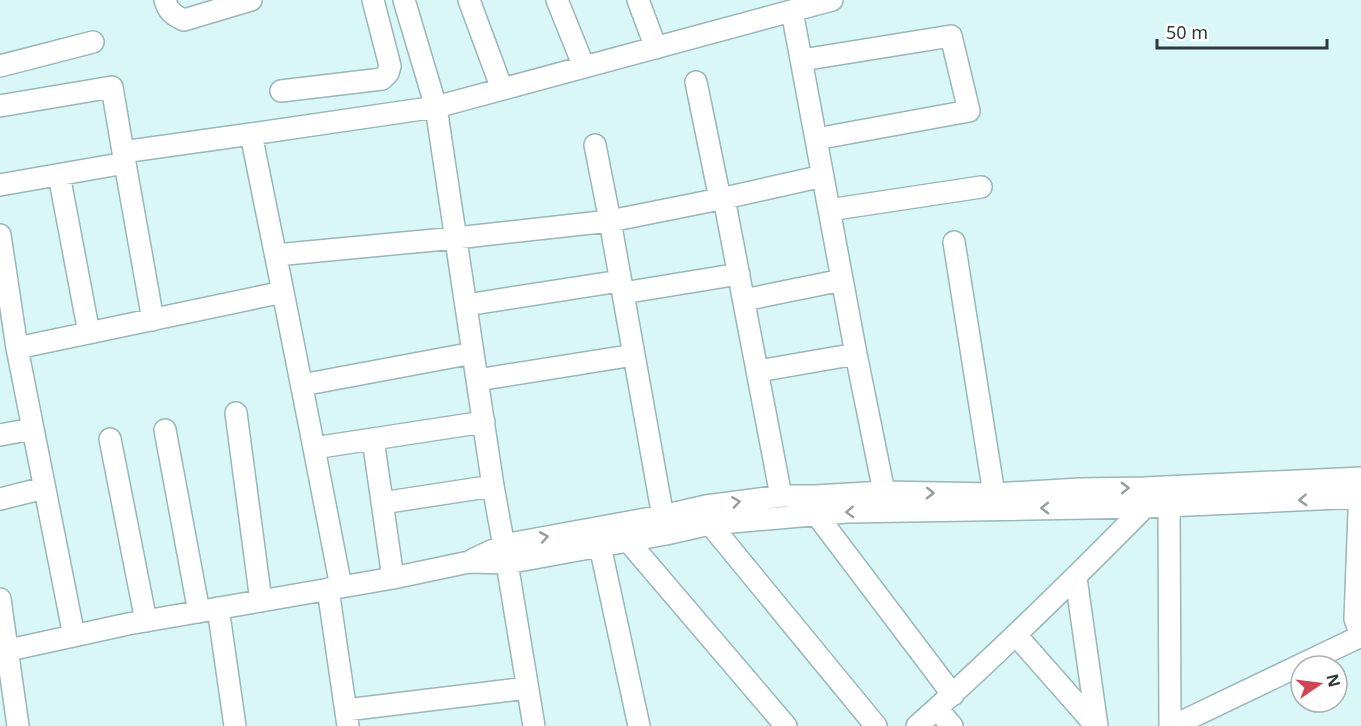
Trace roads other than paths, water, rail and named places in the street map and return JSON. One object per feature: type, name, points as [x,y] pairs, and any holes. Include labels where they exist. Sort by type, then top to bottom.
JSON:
[{"type":"street","points":[[165,0],[168,9],[175,16],[184,20],[251,0]]},
{"type":"street","points":[[281,91],[382,79],[388,73],[390,66],[373,0]]},
{"type":"street","points":[[404,0],[436,107],[493,486],[534,726]]},
{"type":"street","points":[[469,0],[502,89]]},
{"type":"street","points":[[557,0],[584,67]]},
{"type":"street","points":[[638,0],[656,48]]},
{"type":"street","points":[[0,185],[59,175],[124,158],[251,135],[436,107],[656,48],[782,8],[832,0]]},
{"type":"street","points":[[782,8],[802,60],[884,492]]},
{"type":"street","points":[[802,60],[951,36],[969,111],[816,139]]},
{"type":"street","points":[[0,66],[93,42]]},
{"type":"street","points":[[696,82],[739,274],[781,496]]},
{"type":"street","points":[[0,106],[112,87],[153,320]]},
{"type":"street","points":[[251,135],[314,448],[334,588],[347,718],[527,688]]},
{"type":"street","points":[[595,145],[664,525]]},
{"type":"street","points":[[59,175],[89,333]]},
{"type":"street","points":[[276,255],[456,238],[610,220],[722,199],[823,176]]},
{"type":"street","points":[[830,210],[981,187]]},
{"type":"street","points":[[0,235],[5,304],[17,348],[74,636]]},
{"type":"street","points":[[954,242],[994,494]]},
{"type":"street","points":[[465,304],[739,274]]},
{"type":"street","points":[[744,300],[842,280]]},
{"type":"street","points":[[17,348],[283,292]]},
{"type":"street","points":[[302,385],[473,352]]},
{"type":"street","points":[[758,371],[856,354]]},
{"type":"street","points":[[477,380],[633,355]]},
{"type":"street","points":[[236,413],[261,601]]},
{"type":"street","points":[[314,448],[484,422]]},
{"type":"street","points":[[0,435],[33,429]]},
{"type":"street","points":[[165,430],[235,726]]},
{"type":"street","points":[[110,439],[146,621]]},
{"type":"street","points":[[373,439],[393,578]]},
{"type":"street","points":[[382,503],[493,486]]},
{"type":"street","points":[[0,499],[45,488]]},
{"type":"street","points":[[506,554],[600,546],[628,541],[706,506],[781,496],[884,492],[994,494],[1144,488],[1361,488]]},
{"type":"street","points":[[4,651],[146,621],[393,578],[506,554],[664,525],[710,524],[847,512],[1145,507],[1361,488]]},
{"type":"street","points":[[1169,505],[1171,726],[1361,636],[1355,619],[1361,488]]},
{"type":"street","points":[[917,726],[953,695],[1076,578],[1145,507]]},
{"type":"street","points":[[816,514],[953,695]]},
{"type":"street","points":[[710,524],[876,726]]},
{"type":"street","points":[[628,541],[786,726]]},
{"type":"street","points":[[600,546],[639,726]]},
{"type":"street","points":[[1076,578],[1097,726]]},
{"type":"street","points":[[0,599],[4,651],[18,726]]},
{"type":"street","points":[[1016,635],[1097,726]]},
{"type":"street","points":[[937,709],[952,726]]}]
